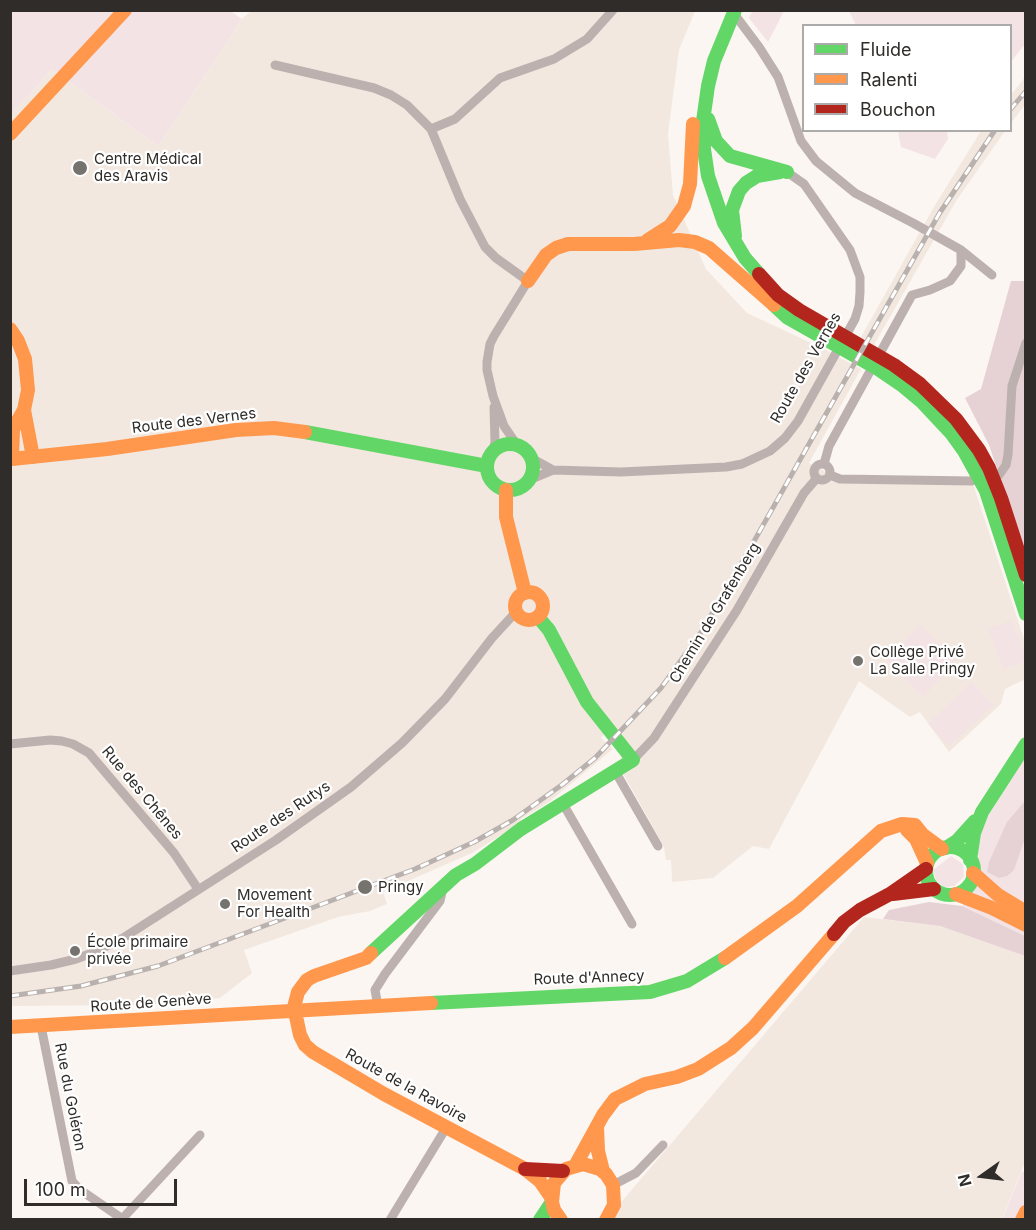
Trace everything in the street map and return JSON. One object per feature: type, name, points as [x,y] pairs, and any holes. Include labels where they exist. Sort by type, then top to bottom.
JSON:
[{"type":"main road","points":[[10,134],[125,10]]},
{"type":"main road","points":[[642,243],[670,226],[684,206],[690,184],[694,112],[699,81],[708,48],[724,10]]},
{"type":"main road","points":[[733,10],[717,52],[705,102],[703,141],[708,176],[718,210],[738,247],[758,275],[778,295],[831,336]]},
{"type":"main road","points":[[705,102],[712,133],[726,153],[739,160],[787,172]]},
{"type":"main road","points":[[694,112],[695,155],[707,207],[723,242],[754,287]]},
{"type":"main road","points":[[738,247],[732,210],[739,191],[757,176],[773,172],[787,172]]},
{"type":"main road","points":[[528,281],[546,255],[568,244],[678,240],[702,244],[719,255],[788,318],[831,336],[931,394],[956,419],[979,450],[1002,498],[1026,575]]},
{"type":"main road","points":[[10,329],[25,359],[28,390],[24,410],[14,429],[11,460]]},
{"type":"main road","points":[[881,364],[921,401],[951,433],[964,451],[991,504],[1026,614]]},
{"type":"main road","points":[[24,410],[33,457]]},
{"type":"main road","name":"Route des Vernes","points":[[11,460],[132,446],[236,430],[274,428],[309,432],[487,466]]},
{"type":"main road","points":[[503,444],[517,445],[525,449],[531,458],[533,469],[529,480],[520,488],[506,490],[492,482],[487,466],[493,450],[503,444]]},
{"type":"main road","points":[[506,490],[506,517],[525,592]]},
{"type":"main road","points":[[525,592],[534,593],[542,601],[543,610],[538,617],[531,620],[524,619],[516,612],[516,602],[525,592]]},
{"type":"main road","points":[[294,1010],[296,995],[307,980],[366,958],[444,885],[521,829],[633,760],[592,710],[549,630],[538,617]]},
{"type":"main road","points":[[540,1220],[552,1200],[554,1183],[569,1168],[597,1127],[608,1106],[621,1095],[645,1084],[689,1073],[731,1048],[753,1028],[844,922],[867,905],[890,894],[926,866],[935,852],[957,841],[982,812],[1026,744]]},
{"type":"main road","points":[[902,824],[916,839],[926,866],[928,882],[934,890],[945,895],[956,894],[966,888],[972,866],[974,834],[982,812]]},
{"type":"main road","points":[[902,824],[915,825],[923,835],[944,848],[961,850],[998,895],[1026,912]]},
{"type":"main road","name":"Route d'Annecy","points":[[294,1010],[526,997],[635,994],[673,986],[702,973],[739,949],[797,906],[881,831],[902,824]]},
{"type":"main road","points":[[890,894],[934,890]]},
{"type":"main road","points":[[956,894],[1026,925]]},
{"type":"main road","name":"Route de Genève","points":[[10,1027],[294,1010]]},
{"type":"main road","name":"Route de la Ravoire","points":[[294,1010],[302,1039],[313,1053],[446,1128],[525,1169],[540,1181],[561,1220]]},
{"type":"main road","points":[[597,1127],[598,1151],[603,1171],[613,1185],[615,1195],[614,1205],[606,1220]]},
{"type":"main road","name":"Route de la Ravoire","points":[[525,1169],[592,1166],[603,1171]]},
{"type":"main road","points":[[614,1205],[623,1220]]},
{"type":"main road","points":[[1022,1220],[1026,1212]]},
{"type":"street","points":[[431,129],[455,119],[500,78],[554,59],[587,39],[613,10]]},
{"type":"street","points":[[733,10],[778,77],[801,141],[810,155],[855,193],[961,250],[992,275]]},
{"type":"street","points":[[275,65],[382,92],[407,105],[431,129],[460,199],[485,247],[496,258],[528,281],[490,344],[487,370],[493,396],[504,426],[517,445]]},
{"type":"street","name":"Route des Vernes","points":[[529,480],[553,470],[621,472],[726,467],[757,459],[770,452],[785,438],[798,421],[855,319],[860,292],[860,277],[850,250],[804,184],[787,172]]},
{"type":"street","points":[[824,464],[829,446],[912,295],[950,281],[961,267],[961,250]]},
{"type":"street","points":[[999,475],[1006,465],[1008,455],[1012,386],[1026,343]]},
{"type":"street","points":[[493,396],[495,435],[493,450]]},
{"type":"street","name":"Route des Vernes","points":[[531,458],[553,470]]},
{"type":"street","points":[[824,464],[828,466],[830,475]]},
{"type":"street","points":[[824,464],[816,468],[817,478],[822,480],[830,475]]},
{"type":"street","points":[[830,475],[840,479],[972,481]]},
{"type":"street","name":"Chemin de Grafenberg","points":[[633,760],[654,738],[737,610],[804,493],[817,478]]},
{"type":"street","name":"Route des Rutys","points":[[10,971],[51,965],[95,952],[123,938],[276,840],[358,782],[402,743],[445,699],[492,638],[516,612]]},
{"type":"street","name":"Rue des Chênes","points":[[10,744],[62,741],[89,753],[174,853],[198,889]]},
{"type":"street","points":[[615,771],[658,846]]},
{"type":"street","points":[[562,802],[632,924]]},
{"type":"street","points":[[378,1006],[375,990],[440,901],[444,885]]},
{"type":"street","name":"Rue du Goléron","points":[[41,1026],[72,1180],[79,1189],[123,1219]]},
{"type":"street","points":[[390,1220],[446,1128]]},
{"type":"street","points":[[123,1219],[200,1135]]},
{"type":"street","points":[[613,1185],[636,1173],[663,1145]]},
{"type":"shaded area","points":[[229,10],[242,19],[158,146],[52,69],[11,115],[11,11]]},
{"type":"shaded area","points":[[753,10],[784,11],[768,42],[749,18]]},
{"type":"shaded area","points":[[251,11],[695,11],[679,50],[668,134],[673,195],[706,269],[747,313],[861,369],[809,463],[840,479],[972,481],[1025,642],[1025,684],[1023,680],[1005,689],[1001,704],[949,752],[920,712],[910,717],[859,681],[769,849],[753,846],[713,878],[672,882],[671,860],[666,860],[664,847],[620,768],[623,736],[613,725],[601,738],[613,749],[549,802],[521,819],[522,822],[472,853],[383,892],[387,904],[370,911],[338,917],[244,950],[252,973],[220,998],[144,1005],[11,1006],[11,115],[52,69],[158,146],[242,19]]},
{"type":"shaded area","points":[[849,11],[1025,11],[1025,44],[1012,61],[1012,24],[856,24]]},
{"type":"shaded area","points":[[1025,77],[1025,105],[1012,122],[1012,94]]},
{"type":"shaded area","points":[[898,132],[947,132],[948,139],[935,159],[901,147]]},
{"type":"shaded area","points":[[980,132],[1004,132],[956,201],[874,345],[861,337],[935,205]]},
{"type":"shaded area","points":[[1011,281],[1025,281],[1025,551],[989,445],[965,398],[981,389]]},
{"type":"shaded area","points":[[1012,620],[1025,661],[1004,669],[988,629]]},
{"type":"shaded area","points":[[920,625],[957,661],[923,697],[886,660]]},
{"type":"shaded area","points":[[971,682],[994,705],[949,746],[928,724]]},
{"type":"shaded area","points":[[1025,758],[1025,936],[962,906],[981,873],[976,842],[986,819]]},
{"type":"shaded area","points":[[1025,801],[1025,838],[1014,870],[1007,876],[999,878],[987,872],[989,862],[1007,822]]},
{"type":"shaded area","points":[[951,856],[963,864],[964,877],[954,886],[944,887],[936,880],[933,870]]},
{"type":"shaded area","points":[[929,902],[962,906],[1025,936],[1025,956],[940,926],[883,919],[889,910]]},
{"type":"shaded area","points":[[864,917],[940,926],[1025,956],[1025,1162],[1002,1219],[606,1220]]},
{"type":"shaded area","points":[[1022,1171],[1025,1173],[1025,1219],[1002,1220]]},
{"type":"railway","points":[[1012,108],[1026,91]]},
{"type":"railway","points":[[10,996],[81,986],[158,966],[415,869],[474,842],[513,820],[595,758],[661,688],[700,634],[939,214],[994,132]]},
{"type":"traffic: fast","points":[[735,10],[714,61],[708,86],[703,121],[704,149],[708,176],[724,223],[745,258],[759,274]]},
{"type":"traffic: fast","points":[[708,119],[716,141],[730,156],[787,172]]},
{"type":"traffic: fast","points":[[735,236],[732,210],[739,191],[757,176],[780,172]]},
{"type":"traffic: fast","points":[[774,305],[788,318],[878,369],[903,386],[921,401],[951,433],[964,451],[986,491],[1026,614]]},
{"type":"traffic: fast","points":[[305,432],[487,466]]},
{"type":"traffic: fast","points":[[510,444],[526,451],[533,467],[526,483],[510,490],[494,483],[487,467],[494,451],[510,444]]},
{"type":"traffic: fast","points":[[371,953],[456,875],[475,864],[521,829],[633,760],[587,702],[549,630],[538,617]]},
{"type":"traffic: fast","points":[[970,860],[974,833],[982,812],[1026,744]]},
{"type":"traffic: fast","points":[[946,848],[957,841],[975,821]]},
{"type":"traffic: fast","points":[[950,847],[967,854],[974,871],[967,888],[950,895],[933,888],[926,871],[933,854],[950,847]]},
{"type":"traffic: fast","points":[[431,1003],[650,992],[687,981],[725,958]]},
{"type":"traffic: fast","points":[[540,1220],[552,1202]]},
{"type":"traffic: slow","points":[[10,134],[125,10]]},
{"type":"traffic: slow","points":[[648,240],[670,226],[684,206],[690,184],[693,124]]},
{"type":"traffic: slow","points":[[528,281],[546,255],[568,244],[634,244],[679,240],[695,242],[709,248],[774,305]]},
{"type":"traffic: slow","points":[[10,329],[25,359],[28,390],[24,410],[33,457]]},
{"type":"traffic: slow","points":[[24,410],[13,429],[12,459],[107,449],[236,430],[274,428],[305,432]]},
{"type":"traffic: slow","points":[[506,490],[506,517],[525,593]]},
{"type":"traffic: slow","points":[[529,592],[539,596],[543,606],[539,616],[529,620],[519,616],[515,606],[519,596],[529,592]]},
{"type":"traffic: slow","points":[[725,958],[797,906],[881,831],[902,824],[915,825],[923,835],[942,849]]},
{"type":"traffic: slow","points":[[907,830],[916,839],[927,863]]},
{"type":"traffic: slow","points":[[973,873],[998,895],[1026,912]]},
{"type":"traffic: slow","points":[[956,894],[1026,925]]},
{"type":"traffic: slow","points":[[575,1166],[603,1115],[615,1099],[645,1084],[677,1077],[698,1069],[731,1048],[753,1028],[834,934]]},
{"type":"traffic: slow","points":[[371,953],[366,958],[314,976],[307,980],[298,992],[294,1007],[300,1035],[305,1045],[384,1094],[525,1169],[540,1181],[551,1197]]},
{"type":"traffic: slow","points":[[10,1027],[431,1003]]},
{"type":"traffic: slow","points":[[597,1127],[598,1151],[603,1171]]},
{"type":"traffic: slow","points":[[561,1220],[552,1202],[554,1183],[566,1169],[583,1164],[600,1169],[613,1185],[614,1205],[606,1220]]},
{"type":"traffic: slow","points":[[1022,1220],[1026,1212]]},
{"type":"traffic: jam","points":[[759,274],[778,295],[799,310],[894,365],[920,384],[956,419],[989,468],[1026,575]]},
{"type":"traffic: jam","points":[[834,934],[844,922],[860,910],[890,894],[926,869]]},
{"type":"traffic: jam","points":[[893,894],[934,889]]},
{"type":"traffic: jam","points":[[525,1169],[563,1171]]},
{"type":"place","name":"Centre Médical des Aravis","points":[[80,168]]},
{"type":"place","name":"Collège Privé La Salle Pringy","points":[[858,661]]},
{"type":"place","name":"Pringy","points":[[365,887]]},
{"type":"place","name":"Movement For Health","points":[[225,904]]},
{"type":"place","name":"École primaire privée","points":[[75,951]]}]
